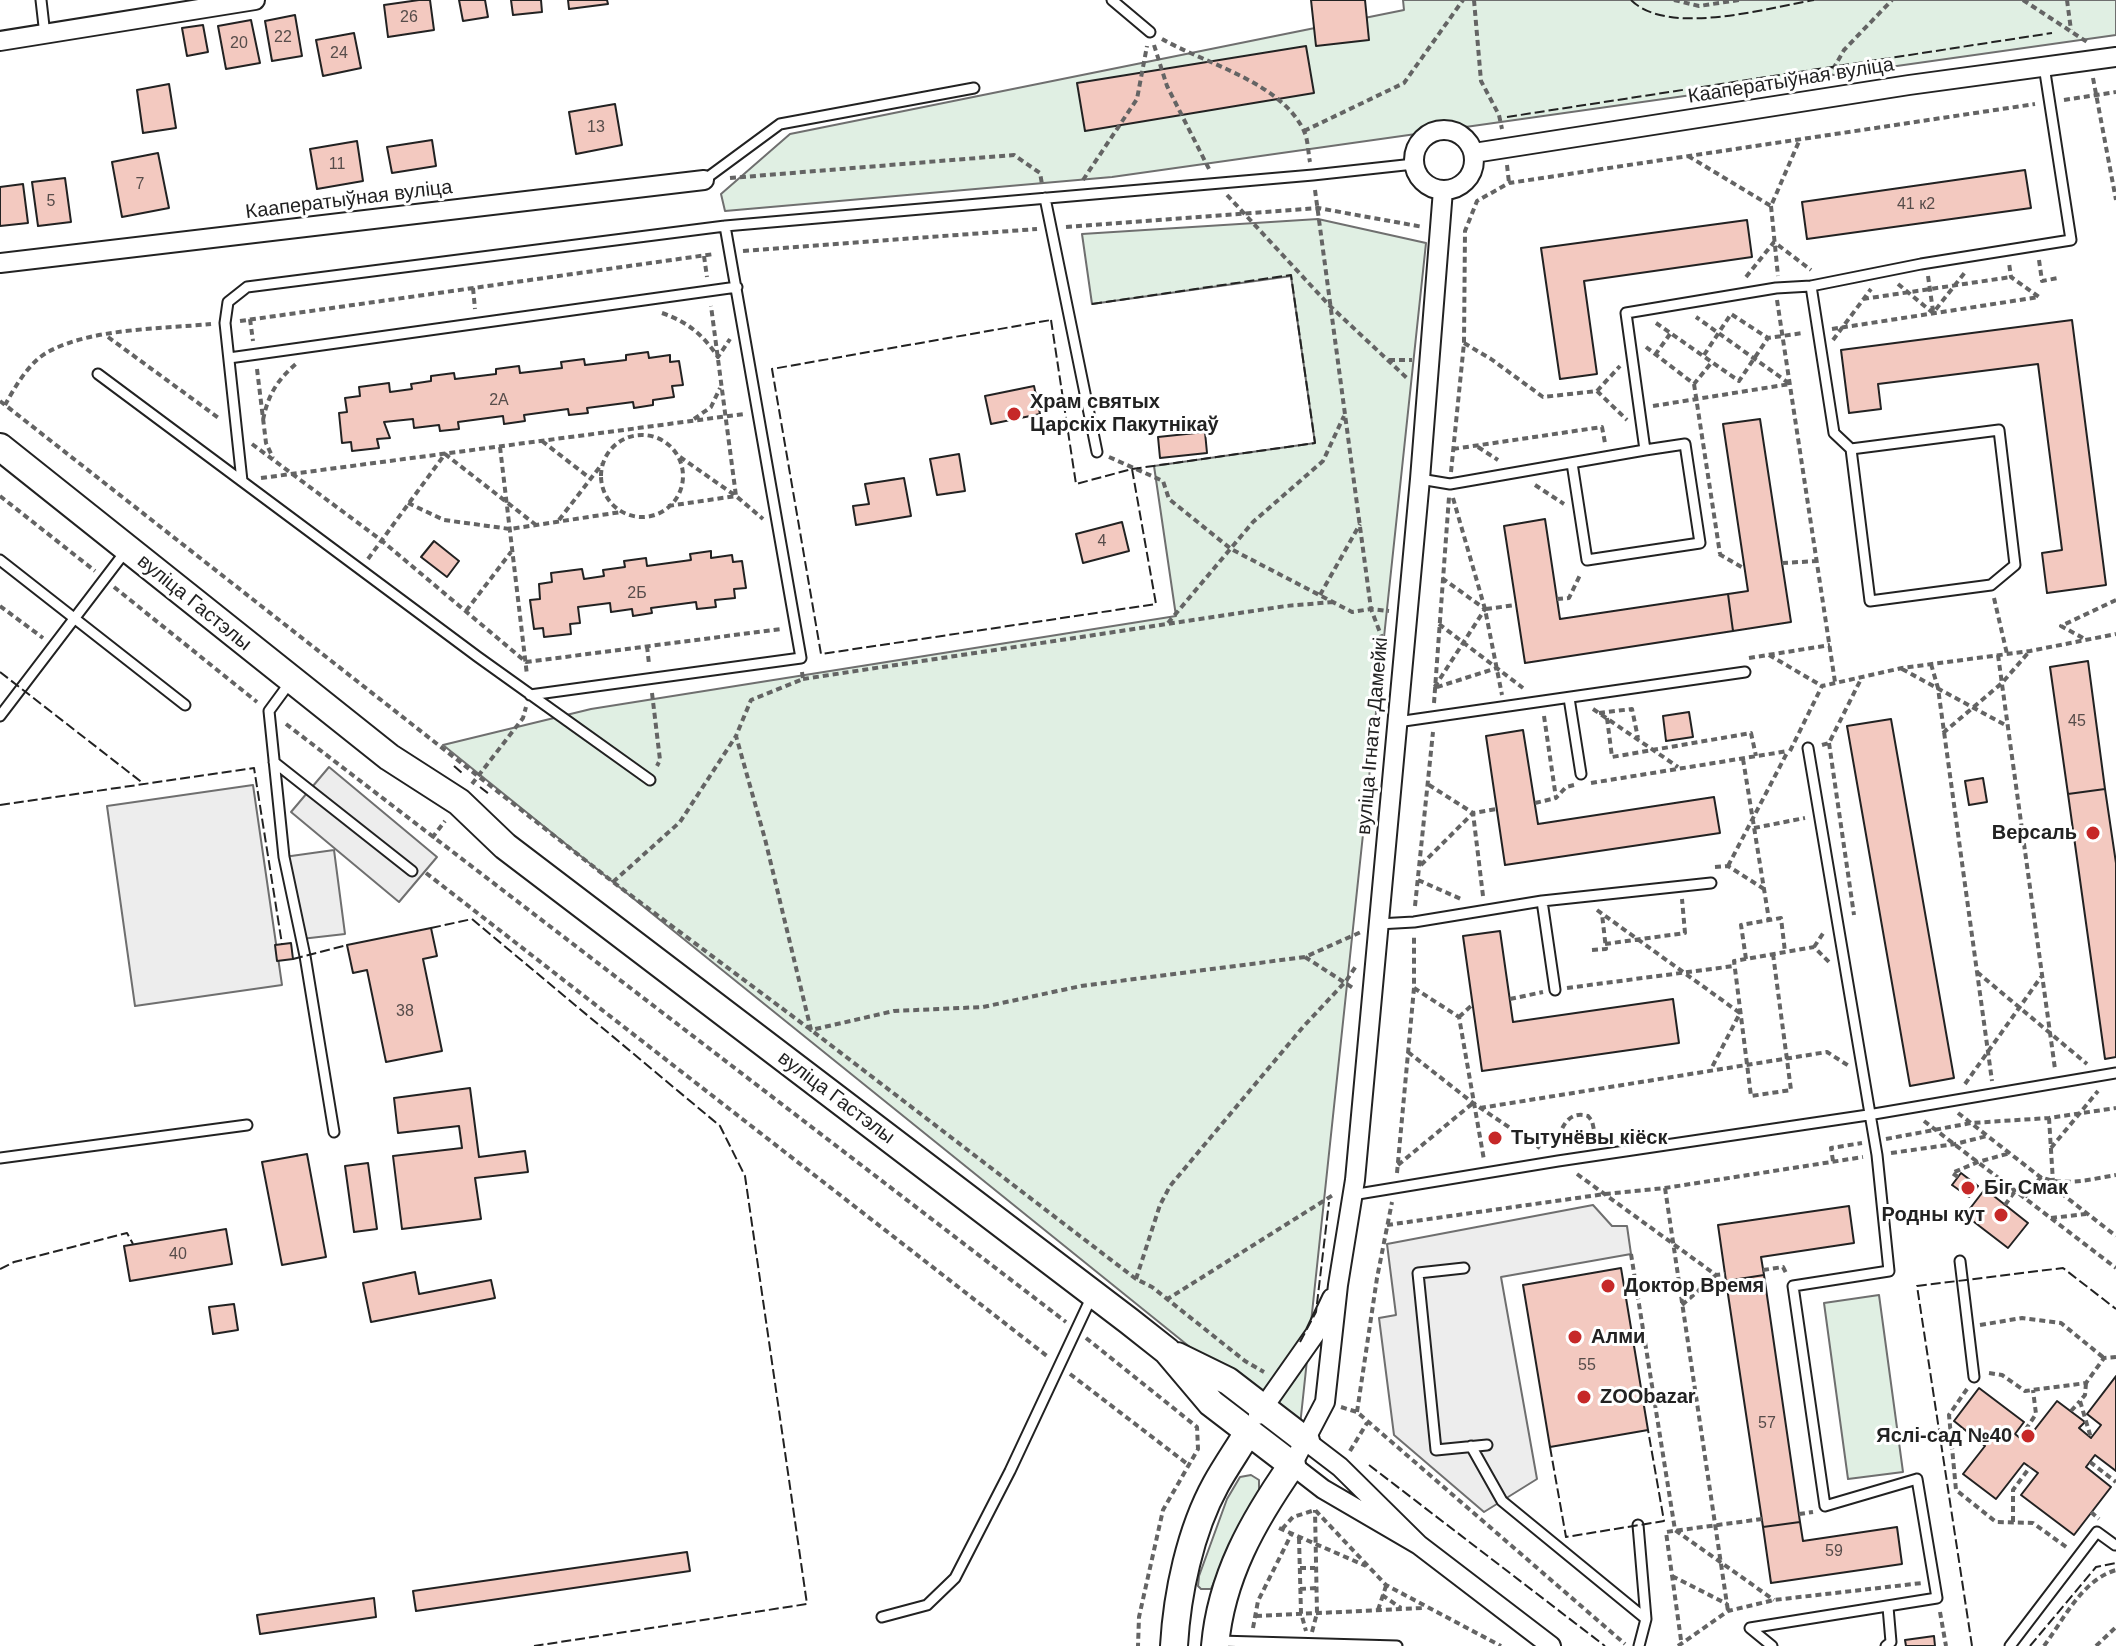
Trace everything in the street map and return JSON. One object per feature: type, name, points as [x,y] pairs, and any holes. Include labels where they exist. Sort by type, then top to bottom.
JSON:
[{"type":"main road","name":"вуліца Гастэлы","points":[[0,447],[454,808],[1167,1351],[1211,1403],[1292,1465]]},
{"type":"main road","name":"вуліца Гастэлы","points":[[1167,1351],[1228,1381],[1306,1441]]},
{"type":"main road","points":[[1174,1646],[1177,1605],[1202,1515],[1215,1485],[1248,1432]]},
{"type":"main road","points":[[1215,1643],[1220,1608],[1237,1556],[1258,1515],[1292,1465]]},
{"type":"street","points":[[0,41],[255,0]]},
{"type":"street","name":"Кааператыўная вуліца","points":[[1474,153],[2116,57]]},
{"type":"street","points":[[1445,129],[1458,132],[1468,141],[1474,153],[1474,166],[1468,179],[1457,188],[1443,190],[1429,187],[1419,177],[1414,164],[1415,151],[1421,139],[1445,129]]},
{"type":"street","name":"Кааператыўная вуліца","points":[[0,263],[704,180]]},
{"type":"street","name":"вуліца Ігната Дамейкі","points":[[1292,1465],[1325,1402],[1338,1285],[1354,1188],[1420,479],[1443,190]]},
{"type":"street","name":"вуліца Ігната Дамейкі","points":[[1248,1432],[1315,1334],[1338,1285]]},
{"type":"street","name":"вуліца Гастэлы","points":[[1306,1441],[1340,1467],[1419,1545]]},
{"type":"street","name":"вуліца Гастэлы","points":[[1292,1465],[1323,1489],[1419,1545],[1551,1646]]},
{"type":"lane","points":[[41,0],[45,35]]},
{"type":"lane","points":[[1112,0],[1150,32]]},
{"type":"lane","points":[[1645,450],[1626,313],[1776,288],[1811,286],[1927,263],[2071,240],[2044,66]]},
{"type":"lane","points":[[704,180],[780,124],[974,88]]},
{"type":"lane","points":[[242,481],[225,323],[228,302],[247,287],[725,226],[1414,164]]},
{"type":"lane","points":[[1045,198],[1097,452]]},
{"type":"lane","points":[[530,695],[801,658],[725,226]]},
{"type":"lane","points":[[1811,286],[1834,433],[1851,449],[1870,601],[1991,585],[2015,565],[1999,430],[1851,449]]},
{"type":"lane","points":[[229,358],[737,287]]},
{"type":"lane","points":[[98,374],[530,695],[650,780]]},
{"type":"lane","points":[[1420,479],[1450,484],[1645,450],[1685,444],[1700,543],[1587,560],[1572,463]]},
{"type":"lane","points":[[0,716],[127,549]]},
{"type":"lane","points":[[0,560],[185,705]]},
{"type":"lane","points":[[1397,722],[1504,707],[1541,707],[1572,697],[1745,672]]},
{"type":"lane","points":[[291,681],[269,711],[284,857],[305,956],[334,1132]]},
{"type":"lane","points":[[1572,697],[1581,774]]},
{"type":"lane","points":[[1772,1646],[1750,1628],[1937,1598],[1917,1479],[1825,1506],[1793,1286],[1889,1271],[1877,1155],[1808,748]]},
{"type":"lane","points":[[274,762],[412,871]]},
{"type":"lane","points":[[1377,929],[1542,901],[1711,883]]},
{"type":"lane","points":[[1542,901],[1555,990]]},
{"type":"lane","points":[[1354,1188],[1394,1189],[2115,1073]]},
{"type":"lane","points":[[0,1158],[247,1125]]},
{"type":"lane","points":[[1960,1261],[1974,1377]]},
{"type":"lane","points":[[1464,1268],[1418,1273],[1436,1450],[1487,1445]]},
{"type":"lane","points":[[882,1617],[927,1605],[955,1578],[1010,1471],[1093,1293]]},
{"type":"lane","points":[[1471,1446],[1502,1501],[1646,1619]]},
{"type":"lane","points":[[1638,1525],[1646,1619],[1639,1646]]},
{"type":"lane","points":[[2010,1646],[2097,1532],[2115,1545]]},
{"type":"lane","points":[[1886,1646],[1891,1642],[1888,1607]]},
{"type":"lane","points":[[1215,1643],[1250,1641],[1397,1646]]},
{"type":"path","points":[[1304,131],[1404,83],[1463,0]]},
{"type":"path","points":[[1474,0],[1481,81],[1499,115],[1506,146],[1509,183]]},
{"type":"path","points":[[1674,0],[1699,6],[1739,0]]},
{"type":"path","points":[[1815,100],[1844,50],[1892,0]]},
{"type":"path","points":[[2023,0],[2087,41]]},
{"type":"path","points":[[2067,0],[2071,30]]},
{"type":"path","points":[[1150,32],[1253,83],[1284,105],[1304,131],[1313,175],[1371,609],[1386,647]]},
{"type":"path","points":[[1150,32],[1167,86],[1216,183],[1329,305],[1426,397]]},
{"type":"path","points":[[1073,195],[1137,99],[1150,32]]},
{"type":"path","points":[[1357,1412],[1398,1165],[1414,988],[1414,922],[1429,785],[1442,578],[1464,343],[1465,231],[1477,201],[1509,183],[2116,92]]},
{"type":"path","points":[[2096,95],[2116,200]]},
{"type":"path","points":[[1800,139],[1771,206],[1778,278],[1776,288],[1835,682]]},
{"type":"path","points":[[704,180],[1014,155],[1040,173],[1045,198]]},
{"type":"path","points":[[1687,155],[1771,206]]},
{"type":"path","points":[[1774,242],[1814,272]]},
{"type":"path","points":[[1730,297],[1774,242]]},
{"type":"path","points":[[2037,245],[2042,281],[2058,278]]},
{"type":"path","points":[[2007,250],[2011,277]]},
{"type":"path","points":[[1933,313],[1979,255]]},
{"type":"path","points":[[704,256],[736,496]]},
{"type":"path","points":[[1927,263],[1933,313]]},
{"type":"path","points":[[1822,354],[1884,272],[1933,313]]},
{"type":"path","points":[[1704,356],[1731,314],[1768,338],[2039,297],[2011,277],[1863,299]]},
{"type":"path","points":[[1677,304],[1790,384]]},
{"type":"path","points":[[653,309],[683,321],[704,337],[718,357]]},
{"type":"path","points":[[1638,311],[1739,381],[1768,338]]},
{"type":"path","points":[[250,319],[266,443],[274,460]]},
{"type":"path","points":[[1655,355],[1671,333]]},
{"type":"path","points":[[1628,334],[1694,384],[1720,554]]},
{"type":"path","points":[[106,335],[381,540],[526,662],[795,627]]},
{"type":"path","points":[[1464,343],[1543,397],[1597,391],[1621,365]]},
{"type":"path","points":[[1694,384],[1712,362]]},
{"type":"path","points":[[1637,408],[1790,384]]},
{"type":"path","points":[[692,421],[711,407],[721,385]]},
{"type":"path","points":[[1597,391],[1629,422],[1640,426]]},
{"type":"path","points":[[0,401],[613,882],[1136,1279],[1152,1287],[1245,1361],[1280,1382]]},
{"type":"path","points":[[242,481],[290,472],[758,412]]},
{"type":"path","points":[[1168,623],[1253,522],[1323,461],[1345,413]]},
{"type":"path","points":[[1453,449],[1602,427],[1607,457]]},
{"type":"path","points":[[637,428],[638,435]]},
{"type":"path","points":[[557,522],[617,444],[638,435],[661,439],[678,455],[736,496],[779,534]]},
{"type":"path","points":[[542,441],[591,479]]},
{"type":"path","points":[[432,838],[523,718],[530,695],[500,447]]},
{"type":"path","points":[[1097,452],[1163,481],[1169,499],[1231,549],[1352,612],[1371,609],[1407,613]]},
{"type":"path","points":[[445,454],[536,525]]},
{"type":"path","points":[[361,569],[445,454]]},
{"type":"path","points":[[408,503],[444,520],[510,529],[624,512],[646,517],[658,513],[676,499],[681,489],[682,466],[678,455]]},
{"type":"path","points":[[604,462],[603,485],[614,505],[624,512]]},
{"type":"path","points":[[682,466],[690,464]]},
{"type":"path","points":[[1450,484],[1485,609],[1504,707]]},
{"type":"path","points":[[0,496],[432,838],[1077,1330],[1197,1427],[1198,1449],[1163,1510],[1139,1617],[1138,1646]]},
{"type":"path","points":[[668,506],[736,496]]},
{"type":"path","points":[[1320,595],[1361,522]]},
{"type":"path","points":[[1700,543],[1745,569]]},
{"type":"path","points":[[466,611],[512,550]]},
{"type":"path","points":[[1557,599],[1569,598],[1587,560]]},
{"type":"path","points":[[1782,563],[1818,561]]},
{"type":"path","points":[[1442,578],[1485,609],[1516,605]]},
{"type":"path","points":[[1991,585],[2007,654]]},
{"type":"path","points":[[2085,639],[2061,626],[2116,600]]},
{"type":"path","points":[[613,882],[680,822],[736,736],[751,700],[803,679],[1168,623],[1333,602]]},
{"type":"path","points":[[0,606],[54,646]]},
{"type":"path","points":[[1434,688],[1485,609]]},
{"type":"path","points":[[1439,624],[1497,668],[1541,707],[1556,798]]},
{"type":"path","points":[[1764,889],[1728,866],[1822,686],[1902,668],[2030,651],[2116,634]]},
{"type":"path","points":[[647,646],[660,760],[650,780]]},
{"type":"path","points":[[1943,733],[2002,683],[2030,651]]},
{"type":"path","points":[[1768,655],[1822,686]]},
{"type":"path","points":[[1998,655],[2057,1082]]},
{"type":"path","points":[[801,658],[803,679]]},
{"type":"path","points":[[1931,664],[1938,688],[1993,1093]]},
{"type":"path","points":[[1434,688],[1497,668]]},
{"type":"path","points":[[1902,668],[2009,727]]},
{"type":"path","points":[[1535,803],[1556,798],[1566,787],[1829,743],[1862,677]]},
{"type":"path","points":[[1572,697],[1680,768]]},
{"type":"path","points":[[1599,713],[1632,709],[1638,740]]},
{"type":"path","points":[[1607,718],[1612,757],[1751,733],[1756,756]]},
{"type":"path","points":[[736,736],[765,839],[811,1030]]},
{"type":"path","points":[[1743,759],[1769,920]]},
{"type":"path","points":[[1429,785],[1473,813]]},
{"type":"path","points":[[1420,867],[1473,813],[1497,809]]},
{"type":"path","points":[[1473,813],[1484,898]]},
{"type":"path","points":[[1754,828],[1819,815]]},
{"type":"path","points":[[412,871],[425,872],[1191,1466]]},
{"type":"path","points":[[1418,880],[1485,910]]},
{"type":"path","points":[[1605,944],[1685,933],[1682,886]]},
{"type":"path","points":[[1592,950],[1606,949],[1600,895]]},
{"type":"path","points":[[1579,897],[1740,1013]]},
{"type":"path","points":[[1746,959],[1741,925],[1781,918],[1785,952]]},
{"type":"path","points":[[811,1030],[894,1011],[983,1007],[1081,986],[1305,957],[1377,929]]},
{"type":"path","points":[[1136,1279],[1160,1205],[1170,1186],[1303,1027],[1346,981],[1377,929]]},
{"type":"path","points":[[1773,954],[1791,1090],[1751,1096],[1734,961],[1773,954],[1814,947],[1846,979]]},
{"type":"path","points":[[1305,957],[1346,981],[1370,1002]]},
{"type":"path","points":[[1510,999],[1734,966]]},
{"type":"path","points":[[1976,972],[2092,1068]]},
{"type":"path","points":[[1964,1086],[2042,975]]},
{"type":"path","points":[[1414,988],[1459,1017],[1486,1174]]},
{"type":"path","points":[[1459,1017],[1472,1005]]},
{"type":"path","points":[[1710,1071],[1740,1013]]},
{"type":"path","points":[[2051,1148],[2115,1073]]},
{"type":"path","points":[[1943,1102],[2116,1236]]},
{"type":"path","points":[[1398,1165],[1473,1103]]},
{"type":"path","points":[[1833,1161],[1831,1148],[1971,1123],[2049,1118],[2116,1108]]},
{"type":"path","points":[[2049,1118],[2053,1182]]},
{"type":"path","points":[[1387,1225],[1665,1188],[1955,1144],[1987,1136]]},
{"type":"path","points":[[1958,1177],[1952,1173],[2010,1153]]},
{"type":"path","points":[[2041,1177],[2053,1182],[2116,1175]]},
{"type":"path","points":[[2025,1198],[2041,1177]]},
{"type":"path","points":[[1166,1300],[1354,1188]]},
{"type":"path","points":[[1665,1188],[1728,1611]]},
{"type":"path","points":[[2005,1205],[2015,1191]]},
{"type":"path","points":[[2051,1218],[2088,1214]]},
{"type":"path","points":[[1631,1254],[1675,1530],[1774,1600]]},
{"type":"path","points":[[1763,1270],[1783,1267],[1793,1286]]},
{"type":"path","points":[[1682,1305],[1716,1275]]},
{"type":"path","points":[[1968,1326],[2022,1318],[2061,1323],[2104,1358],[2116,1357]]},
{"type":"path","points":[[2071,1411],[2085,1395],[2086,1383],[2104,1358]]},
{"type":"path","points":[[2078,1556],[2033,1523],[1996,1522],[1956,1490],[1949,1415],[1974,1377],[1986,1373],[2002,1375],[2025,1391],[2086,1383]]},
{"type":"path","points":[[2020,1438],[2036,1414],[2033,1390]]},
{"type":"path","points":[[2080,1401],[2091,1438]]},
{"type":"path","points":[[1325,1402],[1357,1412],[1627,1646]]},
{"type":"path","points":[[1340,1467],[1367,1423]]},
{"type":"path","points":[[2090,1462],[2116,1482]]},
{"type":"path","points":[[2013,1522],[2013,1490],[2030,1467]]},
{"type":"path","points":[[1309,1644],[1317,1613],[1315,1510],[1323,1489]]},
{"type":"path","points":[[1282,1529],[1293,1517],[1315,1510]]},
{"type":"path","points":[[1315,1510],[1386,1585],[1501,1646]]},
{"type":"path","points":[[1258,1515],[1291,1535],[1366,1566]]},
{"type":"path","points":[[1762,1519],[1666,1532],[1679,1644],[1728,1611],[1774,1600],[1934,1581]]},
{"type":"path","points":[[1250,1641],[1258,1601],[1291,1535]]},
{"type":"path","points":[[1299,1538],[1301,1613],[1309,1644]]},
{"type":"path","points":[[1300,1568],[1315,1568]]},
{"type":"path","points":[[2044,1646],[2090,1584],[2116,1570]]},
{"type":"path","points":[[1672,1576],[1727,1604]]},
{"type":"path","points":[[1378,1610],[1386,1585]]},
{"type":"path","points":[[1300,1589],[1316,1588]]},
{"type":"path","points":[[1382,1595],[1403,1609]]},
{"type":"path","points":[[1937,1598],[1946,1646]]},
{"type":"path","points":[[1256,1616],[1426,1608]]},
{"type":"path","points":[[2096,1646],[2116,1627]]},
{"type":"green space","points":[[1403,0],[2116,0],[2116,35],[1112,177],[725,211],[721,194],[790,134],[1404,10]]},
{"type":"green space","points":[[1318,219],[1426,243],[1299,1435],[443,745],[591,709],[1176,616],[1154,466],[1315,443],[1291,276],[1092,304],[1082,234]]},
{"type":"green space","points":[[1879,1295],[1903,1472],[1848,1479],[1824,1303]]},
{"type":"green space","points":[[1251,1475],[1259,1480],[1259,1492],[1241,1521],[1211,1589],[1201,1589],[1198,1586],[1199,1576],[1227,1499],[1240,1477]]},
{"type":"shaded area","points":[[329,767],[437,857],[399,902],[291,812]]},
{"type":"shaded area","points":[[253,785],[282,985],[135,1006],[107,806]]},
{"type":"shaded area","points":[[334,850],[345,934],[301,939],[284,857]]},
{"type":"shaded area","points":[[1593,1205],[1612,1226],[1627,1226],[1631,1254],[1501,1277],[1537,1479],[1484,1512],[1394,1435],[1379,1318],[1396,1315],[1387,1244]]},
{"type":"building","points":[[430,0],[434,30],[388,37],[384,5]]},
{"type":"building","points":[[459,0],[485,0],[488,17],[463,21]]},
{"type":"building","points":[[511,0],[541,0],[542,12],[513,15]]},
{"type":"building","points":[[568,0],[607,0],[608,4],[569,9]]},
{"type":"building","points":[[1311,0],[1365,0],[1369,40],[1316,46]]},
{"type":"building","points":[[295,15],[302,56],[272,61],[265,21]]},
{"type":"building","points":[[251,20],[260,63],[226,69],[218,26]]},
{"type":"building","points":[[203,25],[208,52],[187,56],[182,28]]},
{"type":"building","points":[[354,33],[361,68],[323,76],[316,40]]},
{"type":"building","points":[[1306,46],[1314,93],[1085,131],[1077,83]]},
{"type":"building","points":[[169,84],[176,128],[143,133],[137,90]]},
{"type":"building","points":[[615,104],[622,145],[576,154],[569,112]]},
{"type":"building","points":[[432,140],[436,166],[392,173],[387,147]]},
{"type":"building","points":[[357,141],[363,181],[317,189],[310,149]]},
{"type":"building","points":[[158,153],[169,208],[122,217],[112,162]]},
{"type":"building","points":[[2025,170],[2031,208],[1807,239],[1802,202]]},
{"type":"building","points":[[65,178],[71,222],[38,226],[32,182]]},
{"type":"building","points":[[23,184],[28,223],[0,226],[0,187]]},
{"type":"building","points":[[1747,220],[1752,257],[1584,281],[1597,374],[1560,379],[1541,248]]},
{"type":"building","points":[[2072,320],[2106,585],[2047,593],[2042,553],[2062,550],[2038,364],[1878,384],[1881,409],[1849,413],[1841,350]]},
{"type":"building","points":[[648,352],[649,358],[670,355],[670,362],[679,361],[683,385],[672,386],[674,397],[653,400],[653,405],[634,408],[633,402],[587,408],[588,413],[569,415],[568,409],[524,415],[525,421],[504,424],[503,416],[458,422],[459,429],[440,431],[439,425],[414,428],[413,419],[384,422],[390,438],[377,439],[379,448],[352,451],[351,442],[342,443],[339,413],[347,412],[345,398],[360,396],[359,387],[389,383],[390,392],[412,389],[411,384],[431,381],[431,376],[454,373],[455,379],[496,374],[496,369],[519,366],[520,373],[562,368],[561,362],[584,359],[585,365],[626,360],[626,355]]},
{"type":"building","points":[[1034,386],[1040,414],[991,424],[985,396]]},
{"type":"building","points":[[1760,419],[1791,622],[1733,631],[1728,594],[1748,591],[1723,424]]},
{"type":"building","points":[[1205,432],[1207,453],[1160,458],[1158,437]]},
{"type":"building","points":[[959,454],[965,491],[937,495],[930,459]]},
{"type":"building","points":[[904,478],[911,516],[856,525],[853,506],[869,504],[865,484]]},
{"type":"building","points":[[1545,519],[1560,619],[1728,594],[1733,631],[1525,663],[1504,526]]},
{"type":"building","points":[[1122,522],[1129,551],[1083,563],[1076,534]]},
{"type":"building","points":[[434,541],[459,561],[447,577],[421,557]]},
{"type":"building","points":[[711,551],[711,558],[732,555],[733,562],[742,561],[746,588],[734,589],[735,598],[715,600],[716,607],[697,609],[696,602],[651,608],[652,613],[633,616],[632,609],[611,612],[610,603],[578,607],[580,623],[570,624],[571,634],[544,637],[543,628],[534,629],[530,600],[540,599],[539,584],[552,582],[551,573],[582,569],[584,579],[604,576],[603,570],[625,567],[624,561],[646,558],[647,566],[691,560],[690,554]]},
{"type":"building","points":[[2088,661],[2105,789],[2068,794],[2050,667]]},
{"type":"building","points":[[1689,712],[1693,737],[1666,741],[1663,716]]},
{"type":"building","points":[[1891,719],[1954,1078],[1910,1086],[1847,726]]},
{"type":"building","points":[[1523,730],[1538,824],[1714,797],[1720,833],[1505,865],[1486,736]]},
{"type":"building","points":[[1983,778],[1987,802],[1969,805],[1965,781]]},
{"type":"building","points":[[2105,789],[2116,863],[2116,1057],[2105,1059],[2068,794]]},
{"type":"building","points":[[431,928],[437,956],[423,959],[442,1051],[386,1062],[367,970],[353,973],[347,945]]},
{"type":"building","points":[[1500,931],[1513,1022],[1673,999],[1679,1043],[1482,1071],[1463,936]]},
{"type":"building","points":[[291,943],[293,959],[277,961],[275,945]]},
{"type":"building","points":[[470,1088],[479,1157],[525,1151],[528,1172],[475,1178],[481,1219],[402,1229],[393,1156],[462,1148],[459,1126],[398,1133],[394,1098]]},
{"type":"building","points":[[307,1154],[326,1257],[282,1265],[262,1162]]},
{"type":"building","points":[[368,1163],[377,1229],[354,1232],[345,1166]]},
{"type":"building","points":[[1961,1173],[1978,1186],[1969,1197],[1952,1185]]},
{"type":"building","points":[[1985,1189],[2028,1223],[2008,1248],[1965,1215]]},
{"type":"building","points":[[1849,1206],[1854,1243],[1761,1257],[1764,1275],[1726,1281],[1718,1225]]},
{"type":"building","points":[[226,1229],[232,1264],[130,1281],[124,1246]]},
{"type":"building","points":[[1621,1268],[1648,1430],[1550,1447],[1523,1285]]},
{"type":"building","points":[[415,1272],[419,1294],[491,1280],[495,1298],[371,1322],[363,1283]]},
{"type":"building","points":[[1764,1275],[1800,1522],[1763,1527],[1726,1281]]},
{"type":"building","points":[[234,1304],[238,1330],[213,1334],[209,1307]]},
{"type":"building","points":[[2116,1376],[2116,1471],[2095,1455],[2086,1467],[2111,1487],[2074,1535],[2021,1495],[2038,1473],[2024,1463],[1996,1499],[1963,1474],[1985,1446],[1954,1421],[1979,1388],[2024,1422],[2015,1434],[2025,1442],[2057,1401],[2085,1422],[2079,1428],[2091,1438],[2101,1425],[2087,1414]]},
{"type":"building","points":[[1800,1522],[1803,1541],[1897,1527],[1902,1564],[1771,1583],[1763,1527]]},
{"type":"building","points":[[687,1552],[690,1571],[416,1611],[413,1591]]},
{"type":"building","points":[[374,1598],[376,1617],[260,1634],[257,1615]]},
{"type":"building","points":[[1934,1636],[1935,1646],[1906,1646],[1905,1640]]},
{"type":"fence","points":[[1631,0],[1648,11],[1669,17],[1693,18],[1719,17],[1814,0]]},
{"type":"fence","points":[[1507,117],[2052,33]]},
{"type":"fence","points":[[1092,304],[1291,275],[1315,443],[1132,469]]},
{"type":"fence","points":[[1051,320],[1076,484],[1132,469],[1156,604],[821,654],[772,369],[1051,320]]},
{"type":"fence","points":[[0,672],[144,784]]},
{"type":"fence","points":[[454,766],[462,773]]},
{"type":"fence","points":[[0,805],[254,768],[282,944]]},
{"type":"fence","points":[[480,787],[489,794]]},
{"type":"fence","points":[[431,928],[472,919],[720,1126],[745,1176],[807,1604],[534,1646]]},
{"type":"fence","points":[[293,959],[347,945]]},
{"type":"fence","points":[[1300,1342],[1316,1312],[1329,1202]]},
{"type":"fence","points":[[0,1269],[14,1262],[127,1233],[133,1244]]},
{"type":"fence","points":[[1972,1646],[1917,1286],[2063,1268],[2116,1309]]},
{"type":"fence","points":[[1550,1447],[1566,1537],[1664,1521],[1648,1430]]},
{"type":"fence","points":[[1369,1465],[1605,1646]]},
{"type":"fence","points":[[2030,1646],[2096,1567],[2116,1563]]},
{"type":"place","name":"Храм святых Царскіх Пакутнікаў","points":[[1014,414]]},
{"type":"place","name":"Версаль","points":[[2093,833]]},
{"type":"place","name":"Тытунёвы кіёск","points":[[1495,1138]]},
{"type":"place","name":"Біг Смак","points":[[1968,1188]]},
{"type":"place","name":"Родны кут","points":[[2001,1215]]},
{"type":"place","name":"Доктор Время","points":[[1608,1286]]},
{"type":"place","name":"Алми","points":[[1575,1337]]},
{"type":"place","name":"ZOObazar","points":[[1584,1397]]},
{"type":"place","name":"Яслі-сад №40","points":[[2028,1436]]}]
